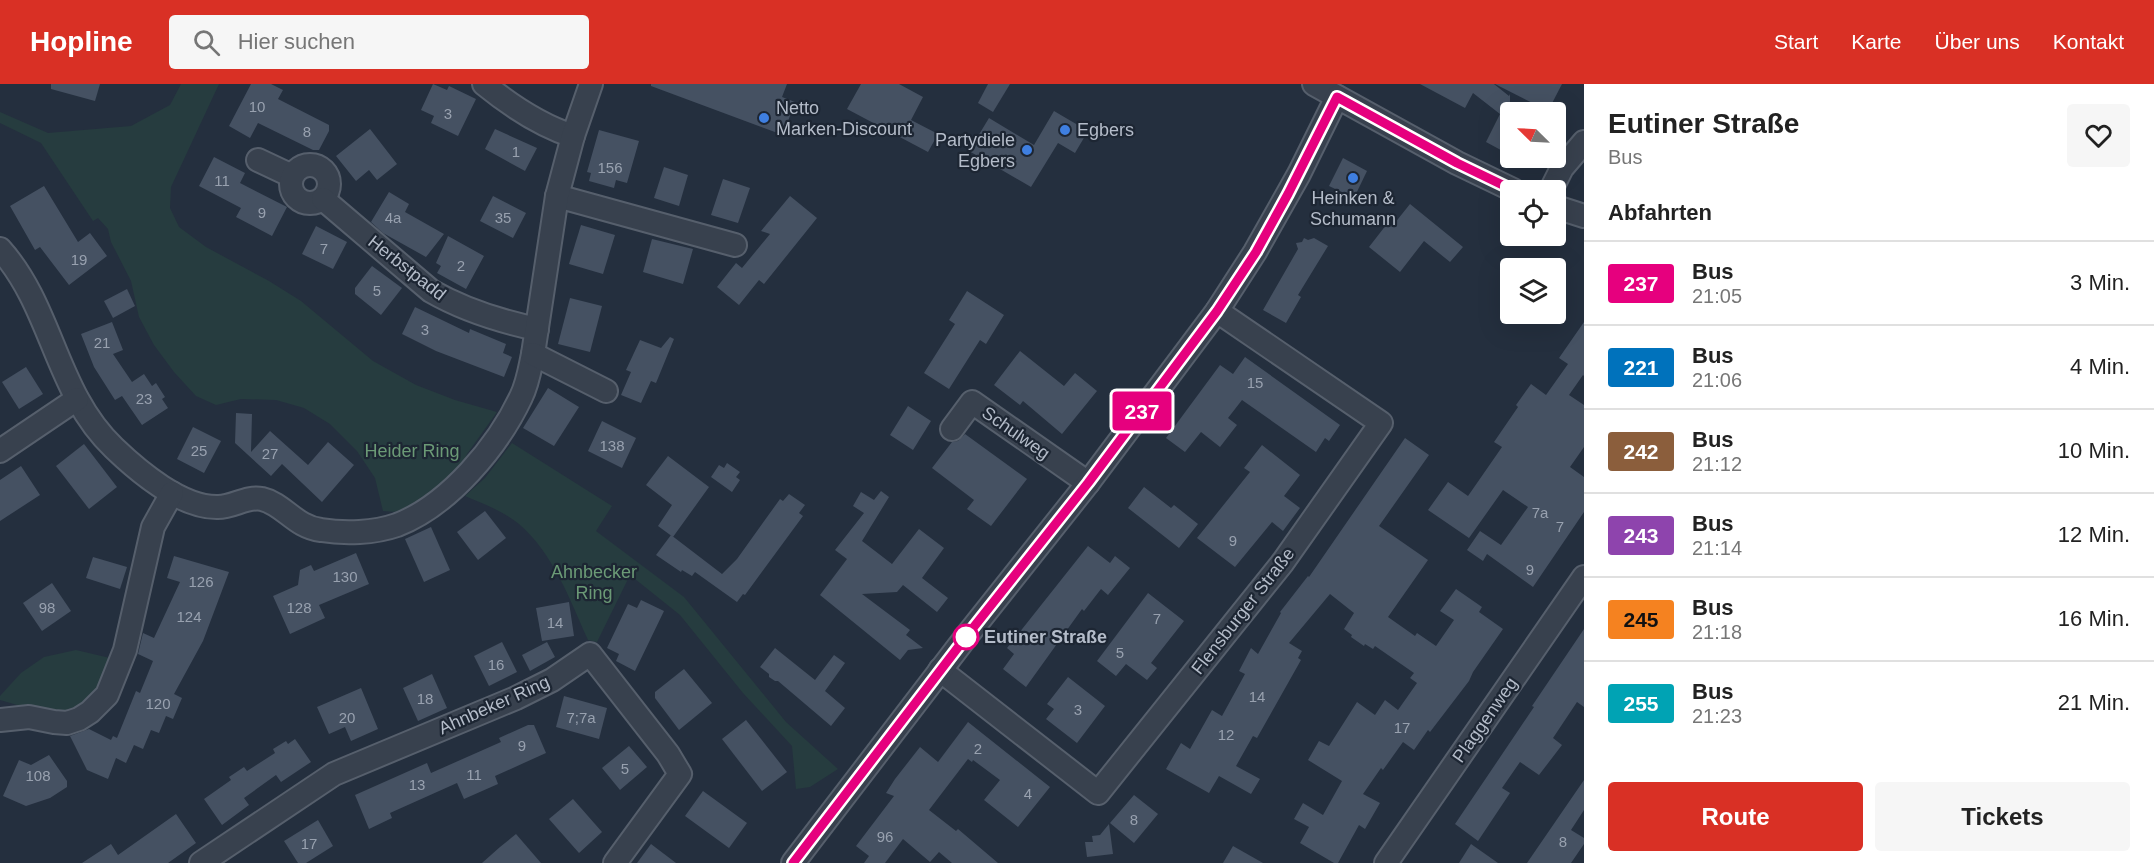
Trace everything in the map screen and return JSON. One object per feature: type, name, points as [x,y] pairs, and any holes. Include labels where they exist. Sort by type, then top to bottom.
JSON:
[{"type":"street","points":[[484,84],[543,125],[573,136]]},
{"type":"street","points":[[0,249],[30,290],[57,358],[77,399],[99,433],[136,467],[186,501],[208,507],[229,506],[252,498],[266,500],[304,526],[324,531],[355,532],[396,525],[428,508],[455,487],[492,445],[522,396],[533,354],[557,196],[573,136],[591,84]]},
{"type":"street","points":[[1314,84],[1457,163],[1500,183]]},
{"type":"street","points":[[793,863],[940,670],[1088,483],[1217,311],[1256,252],[1294,184],[1337,97]]},
{"type":"street","points":[[1556,180],[1562,168],[1584,142]]},
{"type":"street","name":"Herbstpadd","points":[[258,160],[292,176],[307,165],[320,167],[330,182],[323,199],[431,291],[481,315],[537,329]]},
{"type":"street","points":[[557,196],[735,244]]},
{"type":"street","points":[[1566,210],[1584,216]]},
{"type":"street","name":"Flensburger Straße","points":[[940,670],[1098,793],[1284,562],[1381,423],[1217,311]]},
{"type":"street","points":[[533,354],[606,391]]},
{"type":"street","points":[[0,451],[77,399]]},
{"type":"street","name":"Schulweg","points":[[952,429],[972,402],[1088,483]]},
{"type":"street","points":[[0,720],[28,717],[68,723],[90,712],[107,695],[124,650],[153,527],[172,492]]},
{"type":"street","name":"Plaggenweg","points":[[1386,863],[1584,579]]},
{"type":"street","name":"Ahnbeker Ring","points":[[201,863],[334,774],[516,698],[552,680],[590,654],[668,754],[680,774],[615,863]]},
{"type":"green space","name":"Heider Ring","points":[[181,84],[219,84],[171,187],[170,208],[179,227],[206,247],[301,301],[373,361],[416,385],[455,400],[497,412],[467,454],[464,462],[434,492],[397,512],[383,511],[375,478],[357,451],[330,424],[304,408],[276,400],[241,399],[216,405],[196,396],[154,345],[139,317],[131,281],[111,242],[108,229],[98,218],[93,221],[41,143],[0,123],[0,112],[48,133],[131,126],[170,105]]},
{"type":"green space","name":"Ahnbecker Ring","points":[[512,443],[612,506],[596,531],[684,597],[786,722],[838,769],[810,787],[796,789],[792,746],[743,693],[680,615],[630,575],[597,642],[588,640],[560,578],[531,536],[506,515],[465,496],[485,478]]},
{"type":"green space","points":[[76,650],[110,658],[100,679],[104,688],[93,702],[55,716],[0,700],[0,696],[21,673],[44,657]]},
{"type":"building","points":[[51,84],[100,84],[95,101],[51,89]]},
{"type":"building","points":[[251,84],[271,84],[283,90],[278,99],[329,125],[329,131],[319,150],[313,150],[258,123],[250,138],[229,126]]},
{"type":"building","points":[[433,84],[447,90],[449,86],[476,99],[458,136],[431,123],[434,116],[421,110]]},
{"type":"building","name":"Netto Marken-Discount","points":[[651,84],[787,84],[782,97],[795,102],[783,135],[651,86]]},
{"type":"building","points":[[861,84],[899,84],[923,97],[911,120],[938,134],[928,152],[847,109]]},
{"type":"building","points":[[988,84],[1010,84],[993,112],[978,103]]},
{"type":"building","points":[[1420,84],[1494,84],[1509,96],[1510,94],[1510,102],[1500,102],[1500,114],[1473,93],[1465,108]]},
{"type":"building","points":[[1495,84],[1562,84],[1553,102],[1530,102]]},
{"type":"building","points":[[1054,111],[1088,131],[1075,153],[1058,143],[1031,187],[969,151],[989,118],[1034,145]]},
{"type":"building","points":[[1500,114],[1500,150],[1486,142]]},
{"type":"building","points":[[370,129],[397,164],[377,180],[369,170],[356,181],[336,156]]},
{"type":"building","points":[[495,129],[537,148],[525,171],[485,149]]},
{"type":"building","points":[[599,130],[639,141],[627,183],[616,180],[614,188],[589,181],[591,173],[587,172]]},
{"type":"building","points":[[214,157],[245,173],[240,183],[287,207],[272,236],[236,217],[241,208],[199,186]]},
{"type":"building","points":[[1343,158],[1367,171],[1354,198],[1329,186]]},
{"type":"building","points":[[664,167],[688,175],[679,206],[654,198]]},
{"type":"building","points":[[723,179],[750,188],[738,223],[711,215]]},
{"type":"building","points":[[44,186],[78,242],[90,233],[107,256],[69,285],[40,247],[35,250],[10,206]]},
{"type":"building","points":[[389,192],[409,204],[405,212],[444,234],[426,257],[383,233],[371,222]]},
{"type":"building","points":[[493,196],[526,213],[513,238],[480,221]]},
{"type":"building","points":[[790,196],[817,218],[764,284],[759,280],[739,305],[717,287],[736,263],[742,268],[770,234],[761,231]]},
{"type":"building","points":[[1410,204],[1463,247],[1450,262],[1424,241],[1400,272],[1369,247],[1390,220],[1394,224]]},
{"type":"building","points":[[581,225],[615,235],[603,274],[569,264]]},
{"type":"building","points":[[316,226],[347,242],[333,269],[302,254]]},
{"type":"building","points":[[448,236],[484,256],[466,289],[437,273],[441,266],[436,263]]},
{"type":"building","points":[[1304,238],[1308,240],[1314,238],[1328,246],[1298,295],[1301,297],[1286,323],[1263,310],[1298,249],[1296,243],[1302,242]]},
{"type":"building","points":[[652,239],[693,249],[683,284],[643,272]]},
{"type":"building","points":[[372,266],[402,288],[381,315],[355,294],[355,288]]},
{"type":"building","points":[[127,289],[135,306],[113,318],[104,301]]},
{"type":"building","points":[[967,291],[1004,315],[986,344],[980,340],[949,389],[924,373],[955,324],[949,320]]},
{"type":"building","points":[[570,298],[602,306],[590,352],[558,344]]},
{"type":"building","points":[[415,307],[469,333],[470,329],[506,344],[503,353],[512,357],[504,377],[436,351],[402,334]]},
{"type":"building","points":[[112,322],[123,350],[113,354],[132,382],[144,374],[152,386],[156,383],[165,397],[162,399],[168,408],[142,425],[122,396],[115,400],[94,367],[81,334]]},
{"type":"building","points":[[1584,322],[1584,376],[1569,395],[1584,405],[1584,447],[1570,467],[1584,477],[1584,512],[1533,587],[1487,554],[1483,561],[1467,550],[1480,531],[1501,545],[1528,507],[1503,490],[1469,538],[1428,510],[1448,482],[1468,496],[1502,447],[1494,442],[1518,407],[1516,405],[1531,384],[1546,395],[1568,364],[1559,358]]},
{"type":"building","points":[[670,337],[674,339],[656,383],[651,381],[641,403],[621,395],[631,372],[626,370],[640,340],[661,348]]},
{"type":"building","points":[[1020,351],[1064,386],[1075,373],[1097,391],[1062,434],[1023,401],[1020,405],[994,385]]},
{"type":"building","points":[[1245,357],[1340,425],[1329,441],[1325,438],[1316,452],[1242,400],[1228,418],[1237,425],[1220,447],[1201,432],[1185,452],[1166,438],[1220,365],[1233,374]]},
{"type":"building","points":[[26,367],[43,394],[19,409],[2,382]]},
{"type":"building","points":[[548,388],[579,407],[554,446],[523,428]]},
{"type":"building","points":[[908,406],[931,421],[913,450],[890,435]]},
{"type":"building","points":[[236,413],[252,414],[251,452],[270,431],[308,465],[328,442],[354,465],[322,502],[282,464],[271,476],[235,443]]},
{"type":"building","points":[[602,421],[636,438],[622,468],[588,451]]},
{"type":"building","points":[[193,427],[221,441],[204,473],[177,459]]},
{"type":"building","points":[[965,434],[1027,479],[991,526],[967,509],[974,500],[932,468],[952,442],[958,441]]},
{"type":"building","points":[[1405,438],[1429,455],[1379,526],[1428,560],[1388,617],[1415,636],[1417,633],[1436,646],[1454,620],[1440,611],[1456,589],[1482,607],[1479,612],[1503,629],[1469,681],[1430,732],[1428,730],[1414,750],[1403,742],[1383,770],[1381,768],[1363,794],[1380,803],[1365,829],[1359,825],[1338,863],[1334,863],[1300,843],[1309,827],[1294,819],[1303,803],[1323,815],[1342,781],[1308,760],[1319,741],[1329,746],[1357,702],[1375,715],[1385,700],[1398,710],[1417,683],[1410,678],[1414,673],[1375,646],[1373,649],[1365,644],[1364,646],[1351,637],[1352,635],[1344,629],[1354,613],[1330,594],[1289,643],[1302,651],[1298,658],[1301,660],[1257,738],[1253,736],[1236,766],[1260,779],[1251,794],[1219,776],[1209,793],[1166,769],[1181,743],[1190,749],[1212,710],[1222,716],[1245,674],[1239,671],[1251,648],[1258,654],[1280,612],[1309,577]]},
{"type":"building","points":[[84,444],[117,487],[89,509],[56,466]]},
{"type":"building","points":[[1262,445],[1300,475],[1284,496],[1300,508],[1283,531],[1272,522],[1235,567],[1197,538],[1250,472],[1244,468]]},
{"type":"building","points":[[668,456],[709,487],[673,537],[658,526],[672,505],[646,485]]},
{"type":"building","points":[[727,463],[740,472],[736,477],[740,480],[732,492],[711,477],[719,465],[724,468]]},
{"type":"building","points":[[21,466],[40,495],[0,521],[0,480]]},
{"type":"building","points":[[1144,487],[1171,508],[1174,505],[1198,524],[1179,548],[1128,508]]},
{"type":"building","points":[[881,491],[889,497],[862,541],[892,564],[919,529],[944,548],[922,578],[948,598],[937,612],[903,585],[897,592],[862,594],[910,630],[906,635],[923,648],[908,650],[900,660],[820,595],[847,559],[835,550],[864,513],[853,506],[861,492],[874,500]]},
{"type":"building","points":[[789,494],[805,505],[799,513],[803,516],[745,595],[743,594],[737,602],[695,572],[692,576],[682,570],[681,572],[656,555],[671,535],[722,574],[737,559],[780,499],[783,501]]},
{"type":"building","points":[[485,511],[506,538],[478,560],[457,532]]},
{"type":"building","points":[[431,527],[450,570],[424,582],[405,539]]},
{"type":"building","points":[[1088,546],[1110,563],[1115,556],[1130,568],[1108,595],[1101,589],[1084,611],[1082,609],[1026,687],[1003,669],[1014,654],[1007,648]]},
{"type":"building","points":[[356,553],[369,584],[319,605],[325,618],[290,634],[273,596],[298,585],[300,570],[311,565],[314,571]]},
{"type":"building","points":[[174,556],[229,572],[203,641],[174,694],[182,698],[173,719],[166,716],[159,733],[151,730],[143,749],[134,745],[126,763],[116,758],[108,779],[87,770],[70,736],[89,729],[111,740],[113,736],[117,738],[136,691],[140,693],[153,661],[138,654],[143,633],[154,638],[180,582],[167,578]]},
{"type":"building","points":[[93,557],[127,567],[120,589],[86,578]]},
{"type":"building","points":[[52,583],[71,611],[42,631],[23,603]]},
{"type":"building","points":[[1148,593],[1184,621],[1151,663],[1157,668],[1147,680],[1126,664],[1116,676],[1097,661]]},
{"type":"building","points":[[641,600],[664,611],[635,671],[616,661],[619,654],[607,648],[628,604],[637,608]]},
{"type":"building","points":[[569,602],[574,636],[542,641],[536,608]]},
{"type":"building","points":[[1584,629],[1584,707],[1577,702],[1553,738],[1562,745],[1539,775],[1520,762],[1502,788],[1510,793],[1478,841],[1455,824]]},
{"type":"building","points":[[502,642],[517,672],[489,686],[474,656]]},
{"type":"building","points":[[547,642],[555,657],[530,671],[522,655]]},
{"type":"building","points":[[775,648],[815,680],[834,655],[845,663],[825,691],[845,708],[831,726],[778,681],[769,677],[769,674],[760,667]]},
{"type":"building","points":[[684,669],[712,703],[679,730],[655,698],[655,692]]},
{"type":"building","points":[[432,674],[447,708],[418,721],[403,688]]},
{"type":"building","points":[[1068,677],[1105,706],[1077,743],[1046,719],[1054,709],[1047,704]]},
{"type":"building","points":[[361,688],[378,729],[351,741],[345,727],[329,734],[317,707]]},
{"type":"building","points":[[564,696],[607,708],[599,739],[556,727]]},
{"type":"building","points":[[746,720],[787,772],[762,791],[722,739]]},
{"type":"building","points":[[968,722],[1050,787],[1018,827],[984,800],[1000,780],[973,760],[972,762],[968,759],[929,810],[956,831],[958,829],[998,863],[952,863],[939,852],[930,862],[903,839],[885,863],[864,863],[869,856],[856,846],[894,796],[886,793],[895,779],[920,747],[938,762]]},
{"type":"building","points":[[528,725],[534,725],[546,753],[495,776],[498,784],[464,799],[457,783],[390,813],[392,818],[369,829],[355,795],[427,763],[431,773],[501,742],[499,738]]},
{"type":"building","points":[[295,739],[311,762],[281,782],[276,775],[244,798],[249,805],[222,825],[204,799],[231,780],[229,777],[244,767],[247,771],[275,753],[273,749],[286,741],[288,744]]},
{"type":"building","points":[[629,746],[647,767],[620,790],[602,768]]},
{"type":"building","points":[[49,755],[67,781],[67,787],[50,798],[26,806],[3,796],[19,760],[31,765]]},
{"type":"building","points":[[1584,780],[1584,810],[1571,830],[1584,838],[1584,844],[1571,863],[1527,863]]},
{"type":"building","points":[[703,791],[747,823],[729,848],[685,816]]},
{"type":"building","points":[[1134,795],[1158,814],[1134,843],[1110,823]]},
{"type":"building","points":[[573,799],[602,832],[579,853],[549,819]]},
{"type":"building","points":[[176,814],[196,843],[168,863],[82,863],[111,844],[118,855]]},
{"type":"building","points":[[318,820],[333,846],[306,863],[298,863],[284,841]]},
{"type":"building","points":[[1109,824],[1113,854],[1087,857],[1085,842],[1093,842],[1092,836],[1100,835]]},
{"type":"building","points":[[516,834],[541,863],[482,863],[500,847]]},
{"type":"building","points":[[651,844],[676,863],[637,863]]},
{"type":"building","points":[[1471,844],[1498,863],[1459,863]]},
{"type":"building","points":[[1233,846],[1263,863],[1223,863]]},
{"type":"bus line","name":"237","points":[[793,863],[969,633],[1088,483],[1217,311],[1256,252],[1299,174],[1337,97],[1457,163],[1500,184]]},
{"type":"place","name":"Netto Marken-Discount","points":[[764,118]]},
{"type":"place","name":"Egbers","points":[[1065,130]]},
{"type":"place","name":"Partydiele Egbers","points":[[1027,150]]},
{"type":"place","name":"Heinken & Schumann","points":[[1353,178]]},
{"type":"place","name":"Eutiner Straße","points":[[966,637]]}]
